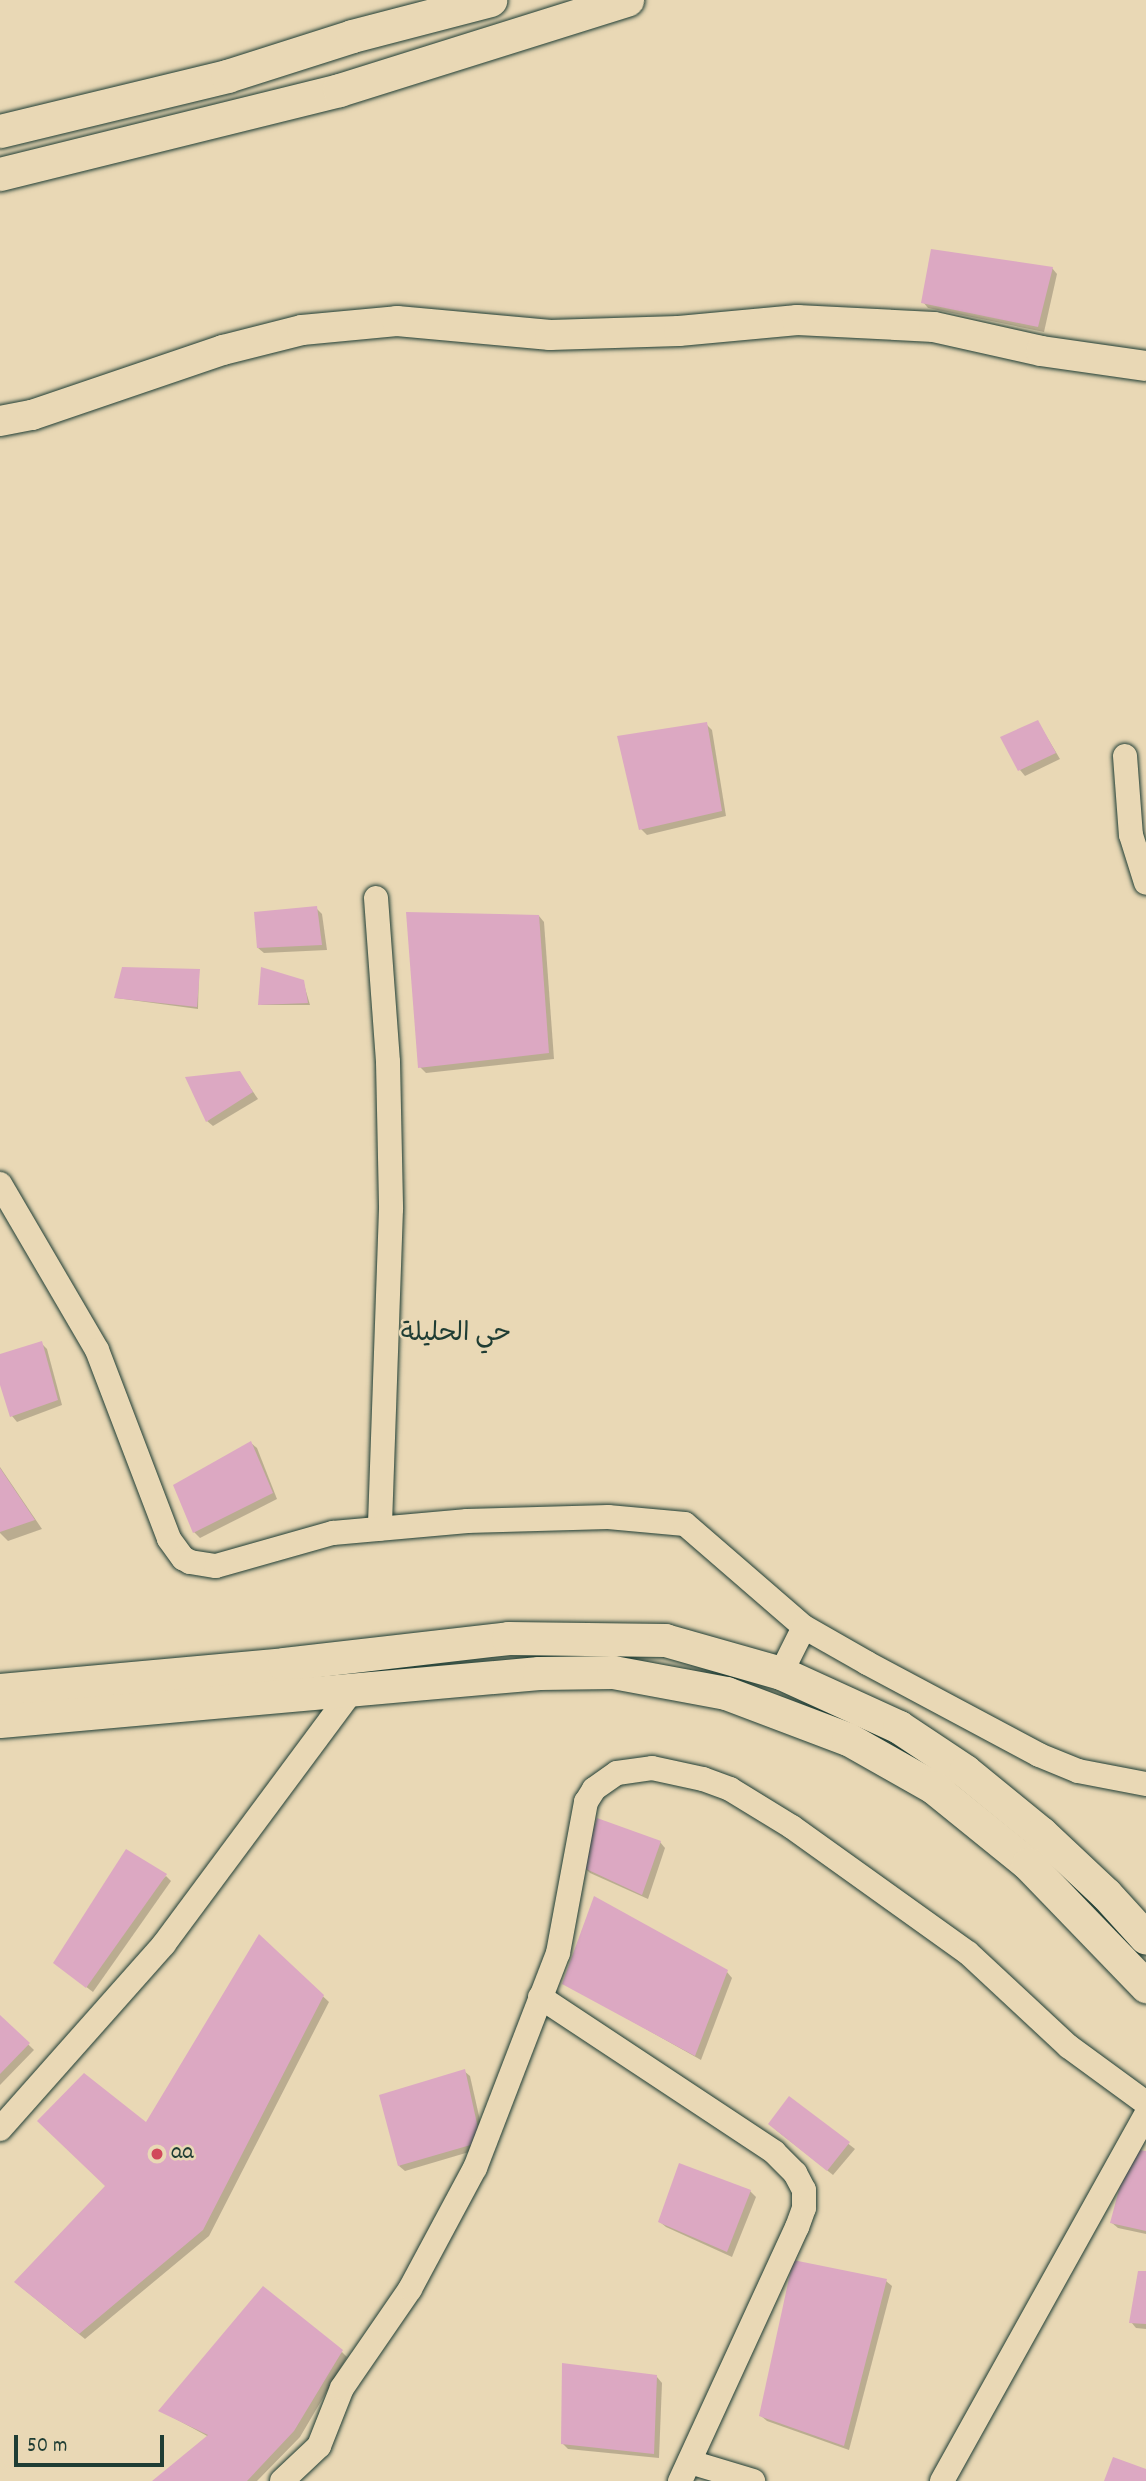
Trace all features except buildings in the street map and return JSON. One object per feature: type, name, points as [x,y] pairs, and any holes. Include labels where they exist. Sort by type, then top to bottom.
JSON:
[{"type":"main road","points":[[0,131],[227,76],[352,36],[490,0]]},
{"type":"main road","points":[[0,174],[339,90],[627,0]]},
{"type":"main road","points":[[227,76],[241,114]]},
{"type":"main road","points":[[0,1690],[284,1664],[508,1638],[665,1640],[781,1673],[899,1727],[965,1771],[1041,1833],[1106,1894],[1146,1938]]},
{"type":"main road","points":[[0,1721],[486,1675],[613,1672],[726,1693],[848,1739],[933,1787],[1028,1864],[1146,1986]]},
{"type":"street","points":[[0,421],[32,415],[223,350],[302,330],[397,321],[550,335],[679,331],[797,320],[934,327],[1030,349],[1146,366]]},
{"type":"street","points":[[1125,755],[1131,835],[1146,883]]},
{"type":"street","points":[[376,898],[388,1062],[391,1209],[380,1529]]},
{"type":"street","points":[[0,1184],[97,1350],[169,1539],[183,1558],[216,1566],[308,1538],[515,1517],[622,1518],[685,1524],[804,1627],[1039,1755],[1078,1771],[1146,1784]]},
{"type":"street","points":[[781,1673],[804,1627]]},
{"type":"street","points":[[0,2129],[164,1944],[355,1687]]},
{"type":"street","points":[[282,2481],[319,2446],[342,2388],[410,2289],[457,2205],[488,2140],[558,1953],[577,1838],[590,1796],[604,1780],[617,1773],[652,1768],[730,1789],[792,1827],[968,1953],[1068,2046],[1146,2103]]},
{"type":"street","points":[[540,1997],[774,2152],[795,2173],[804,2189],[804,2208],[797,2227],[685,2471],[753,2481]]},
{"type":"street","points":[[942,2481],[1146,2114]]},
{"type":"place","name":"aa","points":[[157,2154]]},
{"type":"district","name":"حي الحليلة","points":[[456,1335]]}]
